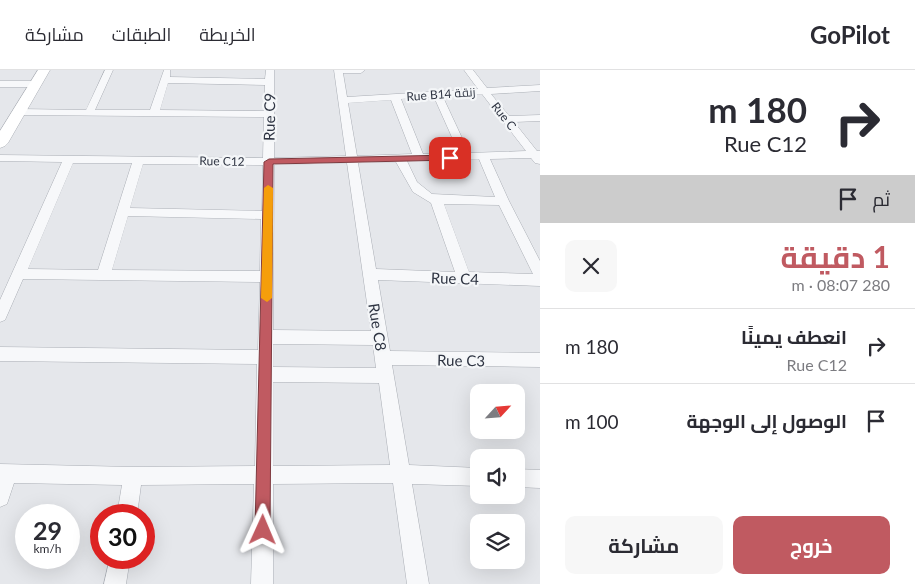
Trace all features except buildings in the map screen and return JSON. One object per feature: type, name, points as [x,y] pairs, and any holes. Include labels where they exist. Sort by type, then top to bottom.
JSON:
[{"type":"main road","points":[[0,142],[44,70]]},
{"type":"street","points":[[89,113],[109,70]]},
{"type":"street","points":[[154,113],[167,70]]},
{"type":"street","points":[[338,71],[361,70]]},
{"type":"street","name":"Rue C","points":[[468,70],[538,157]]},
{"type":"street","name":"Rue C8","points":[[338,71],[350,160],[418,584]]},
{"type":"street","points":[[164,80],[270,76]]},
{"type":"street","name":"Rue C9","points":[[262,584],[270,76]]},
{"type":"street","points":[[0,84],[35,84]]},
{"type":"street","name":"Rue B14 زنقة","points":[[342,100],[540,88]]},
{"type":"street","points":[[437,94],[466,157]]},
{"type":"street","points":[[395,97],[419,158]]},
{"type":"street","points":[[19,112],[270,114]]},
{"type":"street","points":[[507,120],[540,118]]},
{"type":"street","points":[[484,157],[540,274]]},
{"type":"street","name":"Rue C12","points":[[0,158],[269,162],[538,157]]},
{"type":"street","points":[[0,316],[69,159]]},
{"type":"street","points":[[400,159],[417,191],[436,200],[503,200]]},
{"type":"street","points":[[103,276],[138,160]]},
{"type":"street","points":[[436,200],[464,278]]},
{"type":"street","points":[[123,212],[268,215]]},
{"type":"street","points":[[19,274],[267,277]]},
{"type":"street","name":"Rue C4","points":[[369,274],[540,280]]},
{"type":"street","points":[[266,337],[380,338]]},
{"type":"street","points":[[0,354],[266,357]]},
{"type":"street","name":"Rue C3","points":[[382,358],[540,360]]},
{"type":"street","points":[[265,374],[385,376]]},
{"type":"street","points":[[0,497],[4,473],[133,476],[400,474],[470,477]]},
{"type":"street","points":[[129,504],[133,476]]},
{"type":"street","points":[[525,480],[539,483]]},
{"type":"street","points":[[116,584],[118,569]]},
{"type":"slow traffic","points":[[267,298],[268,188]]},
{"type":"route","points":[[263,530],[269,162],[450,158]]}]
